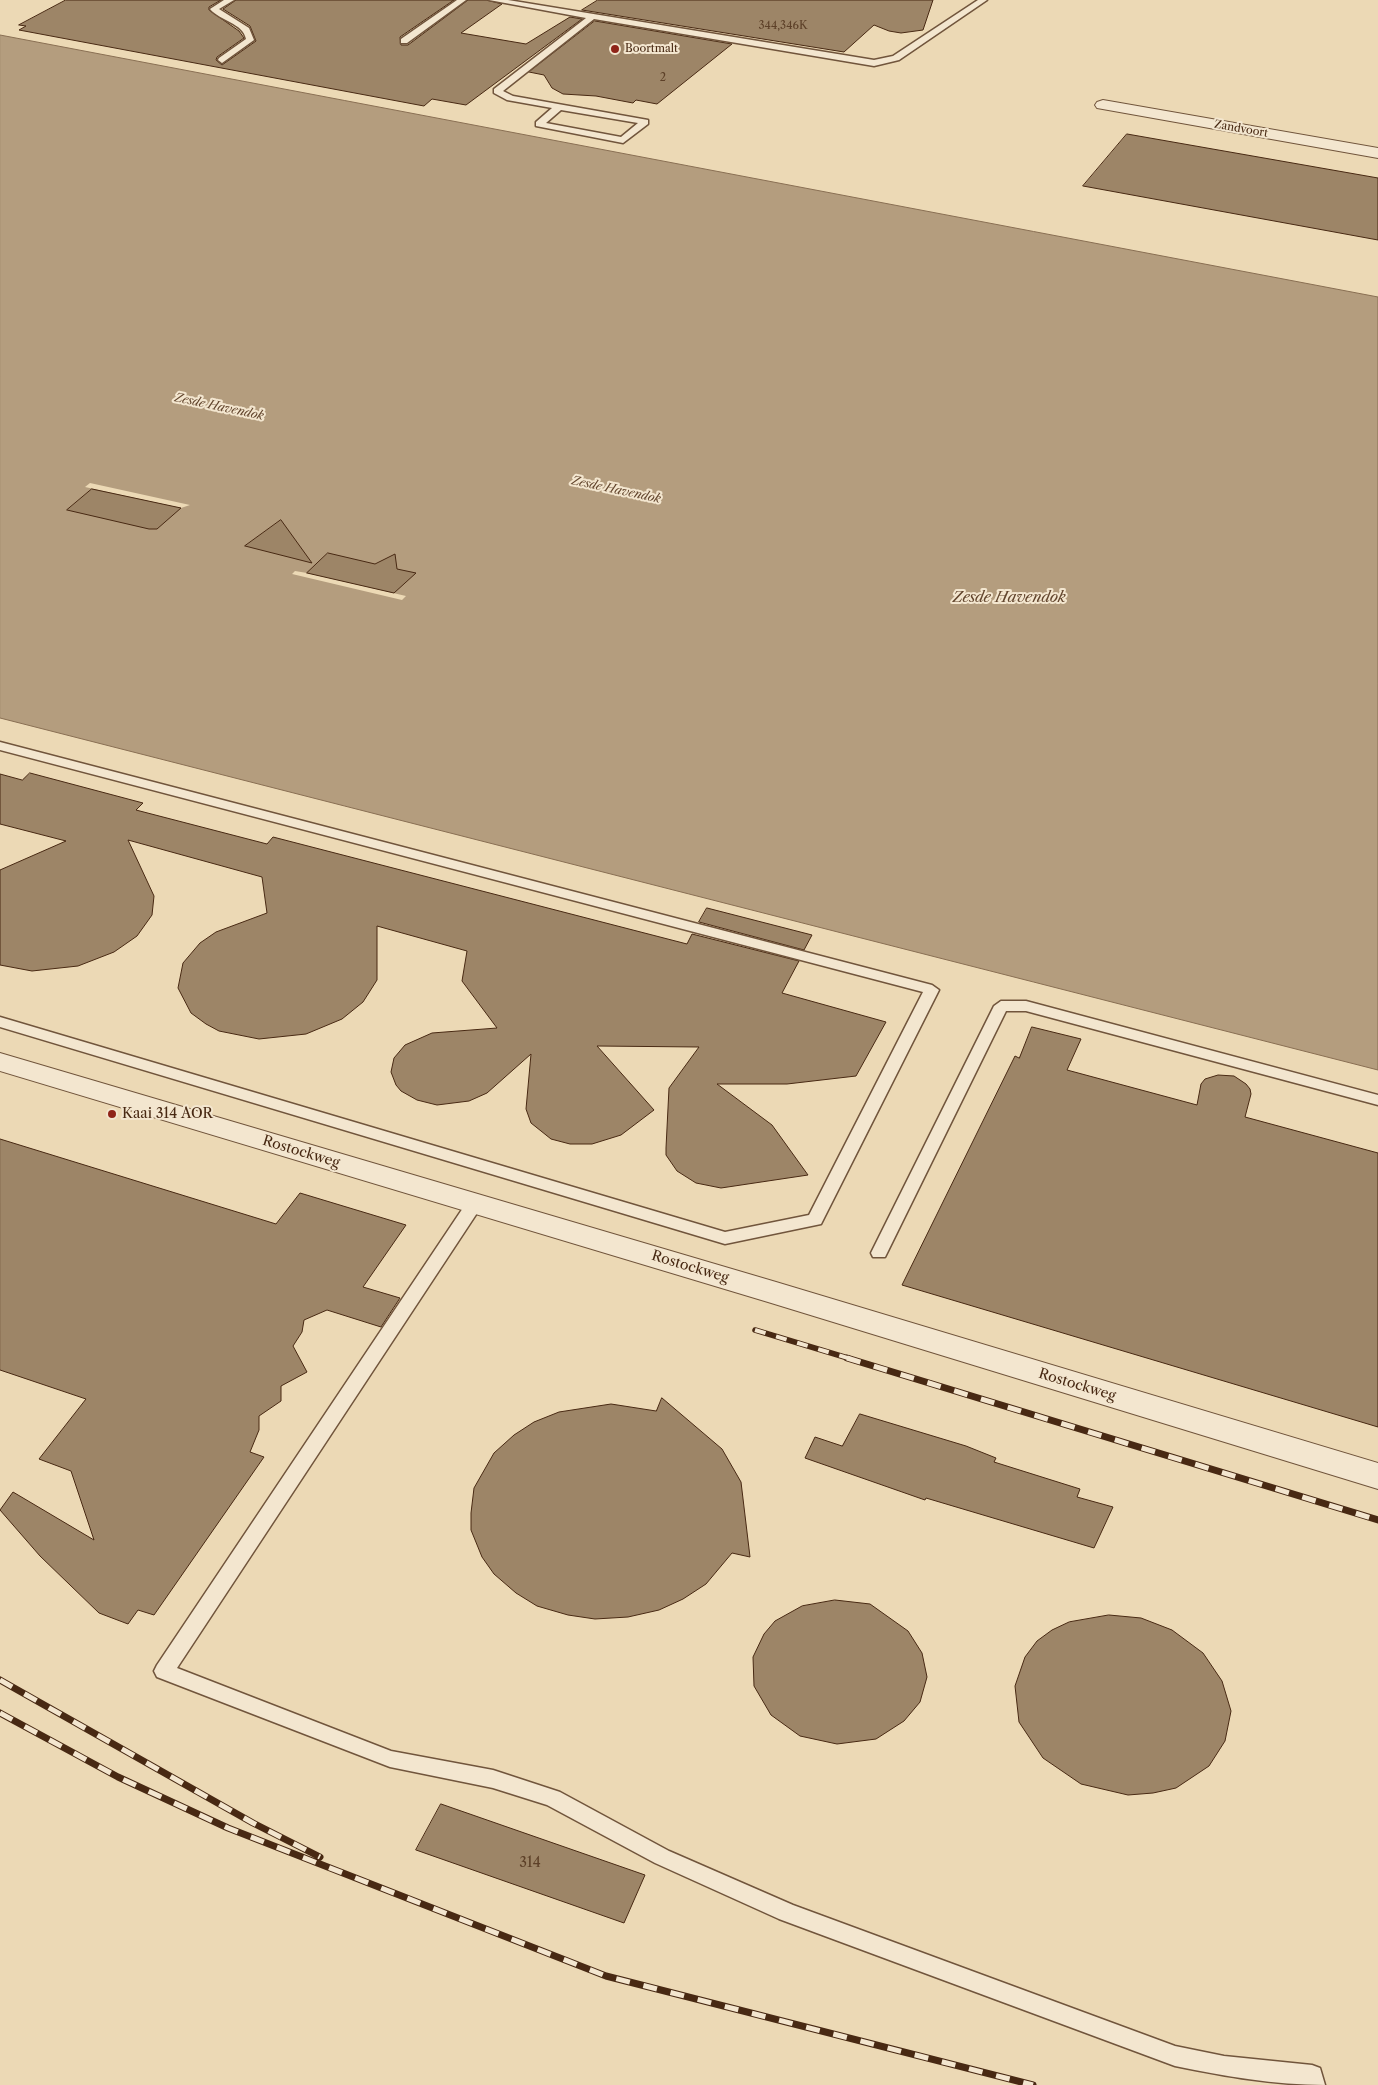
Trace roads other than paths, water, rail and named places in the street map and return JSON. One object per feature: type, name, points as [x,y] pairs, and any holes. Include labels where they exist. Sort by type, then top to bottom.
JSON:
[{"type":"street","name":"Zandvoort","points":[[1103,105],[1378,153]]},
{"type":"street","name":"Rostockweg","points":[[0,1062],[475,1203],[1378,1476]]},
{"type":"lane","points":[[222,60],[250,40],[250,34],[246,29],[220,16],[214,9],[230,0]]},
{"type":"lane","points":[[404,41],[462,0]]},
{"type":"lane","points":[[493,0],[874,63],[896,58],[983,0]]},
{"type":"lane","points":[[559,107],[539,124],[623,140],[645,122],[510,98],[497,91],[592,17]]},
{"type":"lane","points":[[0,746],[932,990],[815,1220],[725,1238],[0,1022]]},
{"type":"lane","points":[[878,1252],[1001,1006],[1026,1006],[1378,1100]]},
{"type":"lane","points":[[475,1203],[164,1671],[390,1759],[494,1779],[552,1798],[662,1857],[751,1898],[1175,2056],[1224,2066],[1312,2075],[1314,2085]]},
{"type":"water","name":"Zesde Havendok","points":[[0,35],[1378,297],[1378,1070],[0,718]]},
{"type":"railway","points":[[755,1330],[851,1359]]},
{"type":"railway","points":[[847,1358],[1378,1520]]},
{"type":"railway","points":[[0,1680],[253,1823],[320,1857]]},
{"type":"railway","points":[[0,1713],[118,1777],[228,1828],[606,1976],[1033,2085]]},
{"type":"place","name":"Boortmalt","points":[[615,49]]},
{"type":"place","name":"Kaai 314 AOR","points":[[112,1114]]}]
